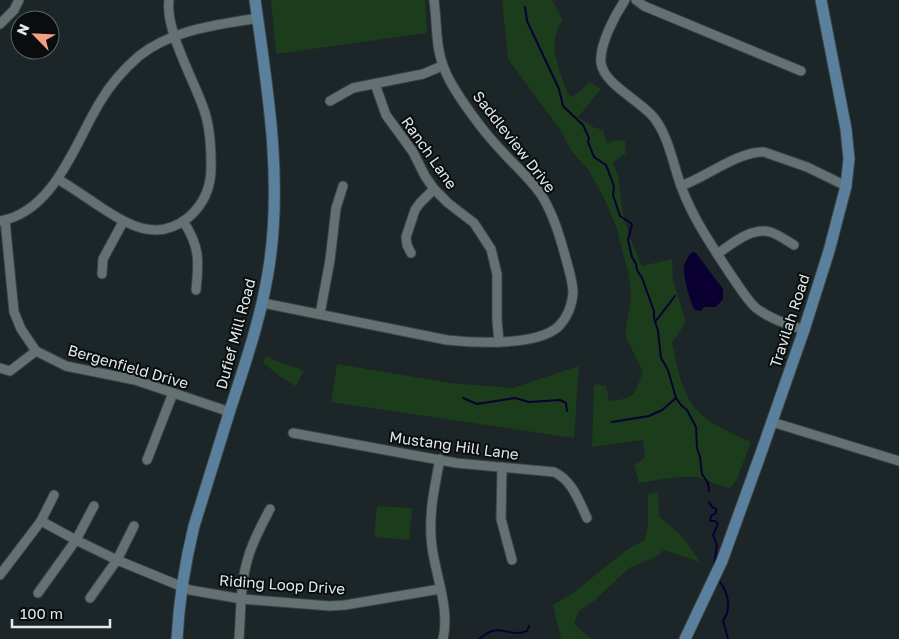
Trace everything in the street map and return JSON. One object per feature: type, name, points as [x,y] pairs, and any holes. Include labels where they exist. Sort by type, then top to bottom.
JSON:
[{"type":"main road","name":"Dufief Mill Road","points":[[177,639],[181,587],[194,526],[263,303],[273,235],[275,182],[272,130],[255,0]]},
{"type":"main road","name":"Travilah Road","points":[[685,639],[721,564],[772,422],[829,251],[846,186],[849,159],[846,129],[821,0]]},
{"type":"street","points":[[0,24],[14,10],[19,0]]},
{"type":"street","points":[[58,179],[123,222],[135,227],[151,230],[166,229],[183,221],[197,210],[208,191],[212,172],[211,149],[204,109],[171,25],[169,0]]},
{"type":"street","name":"Saddleview Drive","points":[[263,303],[447,340],[468,342],[499,342],[536,337],[557,328],[570,309],[573,292],[558,228],[533,184],[497,146],[450,82],[442,66],[437,48],[434,0]]},
{"type":"street","points":[[625,0],[607,36],[601,54],[601,63],[605,75],[655,119],[666,141],[687,202],[708,243],[749,301],[772,318],[804,330]]},
{"type":"street","points":[[636,0],[644,6],[801,72]]},
{"type":"street","points":[[2,220],[20,214],[47,193],[58,179],[113,82],[140,56],[156,45],[175,36],[202,28],[258,18]]},
{"type":"street","points":[[330,101],[354,88],[423,74],[442,66]]},
{"type":"street","name":"Ranch Lane","points":[[375,84],[386,115],[413,152],[434,190],[448,204],[474,223],[491,249],[497,274],[499,342]]},
{"type":"street","points":[[681,186],[697,180],[735,159],[758,152],[764,152],[807,167],[846,186]]},
{"type":"street","points":[[320,314],[330,260],[336,208],[343,186]]},
{"type":"street","points":[[411,253],[406,237],[415,210],[420,202],[434,190]]},
{"type":"street","name":"Bergenfield Drive","points":[[2,220],[14,312],[21,329],[36,351],[66,366],[135,380],[230,412]]},
{"type":"street","points":[[183,221],[196,244],[198,267],[196,290]]},
{"type":"street","points":[[102,274],[103,258],[123,222]]},
{"type":"street","points":[[717,254],[748,234],[763,231],[770,232],[794,244]]},
{"type":"street","points":[[0,368],[10,371],[36,351]]},
{"type":"street","points":[[148,460],[173,393]]},
{"type":"street","points":[[772,422],[899,461]]},
{"type":"street","name":"Mustang Hill Lane","points":[[293,433],[456,463],[547,471],[560,475],[570,485],[587,518]]},
{"type":"street","points":[[440,459],[430,519],[432,547],[445,618],[443,639]]},
{"type":"street","points":[[502,467],[501,519],[512,560]]},
{"type":"street","points":[[0,575],[41,521],[54,495]]},
{"type":"street","points":[[38,593],[76,540],[94,506]]},
{"type":"street","points":[[238,639],[248,557],[259,529],[270,509]]},
{"type":"street","name":"Riding Loop Drive","points":[[41,521],[117,560],[181,587],[242,599],[330,606],[440,589]]},
{"type":"street","points":[[90,598],[117,560],[134,526]]},
{"type":"green space","points":[[271,0],[425,0],[427,33],[276,54]]},
{"type":"green space","points":[[502,0],[552,0],[563,20],[555,37],[555,47],[558,66],[568,94],[573,97],[590,82],[601,89],[578,117],[593,127],[603,130],[607,143],[619,140],[625,141],[626,153],[613,163],[619,179],[623,214],[642,266],[672,259],[673,280],[686,322],[672,343],[687,396],[694,407],[716,425],[751,442],[737,479],[730,488],[694,477],[678,477],[639,483],[634,465],[645,458],[643,440],[592,447],[594,384],[606,386],[609,401],[624,399],[635,391],[643,372],[625,335],[631,299],[629,276],[617,229],[604,198],[588,169],[572,152],[559,128],[508,59]]},
{"type":"green space","points":[[266,356],[304,371],[296,386],[263,363]]},
{"type":"green space","points":[[337,364],[450,383],[513,388],[579,366],[574,438],[331,402]]},
{"type":"green space","points":[[658,492],[659,516],[681,535],[700,562],[664,550],[655,557],[629,568],[595,600],[579,611],[574,624],[591,639],[561,639],[553,605],[573,593],[628,549],[645,540],[648,524],[648,494]]},
{"type":"green space","points":[[377,506],[412,508],[409,540],[374,537]]},
{"type":"shaded area","points":[[692,252],[696,253],[723,289],[723,299],[716,307],[704,307],[701,311],[695,310],[693,306],[687,289],[684,271],[686,261]]},
{"type":"waterway","points":[[525,7],[527,21],[559,89],[563,106],[583,125],[594,157],[606,165],[614,186],[613,195],[620,216],[632,224],[628,240],[632,257],[654,311],[661,358],[668,370],[676,398],[687,410],[696,427],[697,448],[702,474],[708,483],[709,491]]},
{"type":"waterway","points":[[655,322],[675,296]]},
{"type":"waterway","points":[[463,398],[477,404],[515,398],[529,402],[560,400],[566,403],[567,411]]},
{"type":"waterway","points":[[612,422],[649,416],[662,410],[676,398]]},
{"type":"waterway","points":[[709,502],[716,509],[716,513],[711,516],[710,521],[715,521],[718,524],[713,535],[717,545],[714,566]]},
{"type":"waterway","points":[[719,581],[725,590],[728,600],[726,616],[723,620],[728,639]]},
{"type":"waterway","points":[[479,639],[493,631],[499,630],[520,633],[527,631],[529,626]]}]
